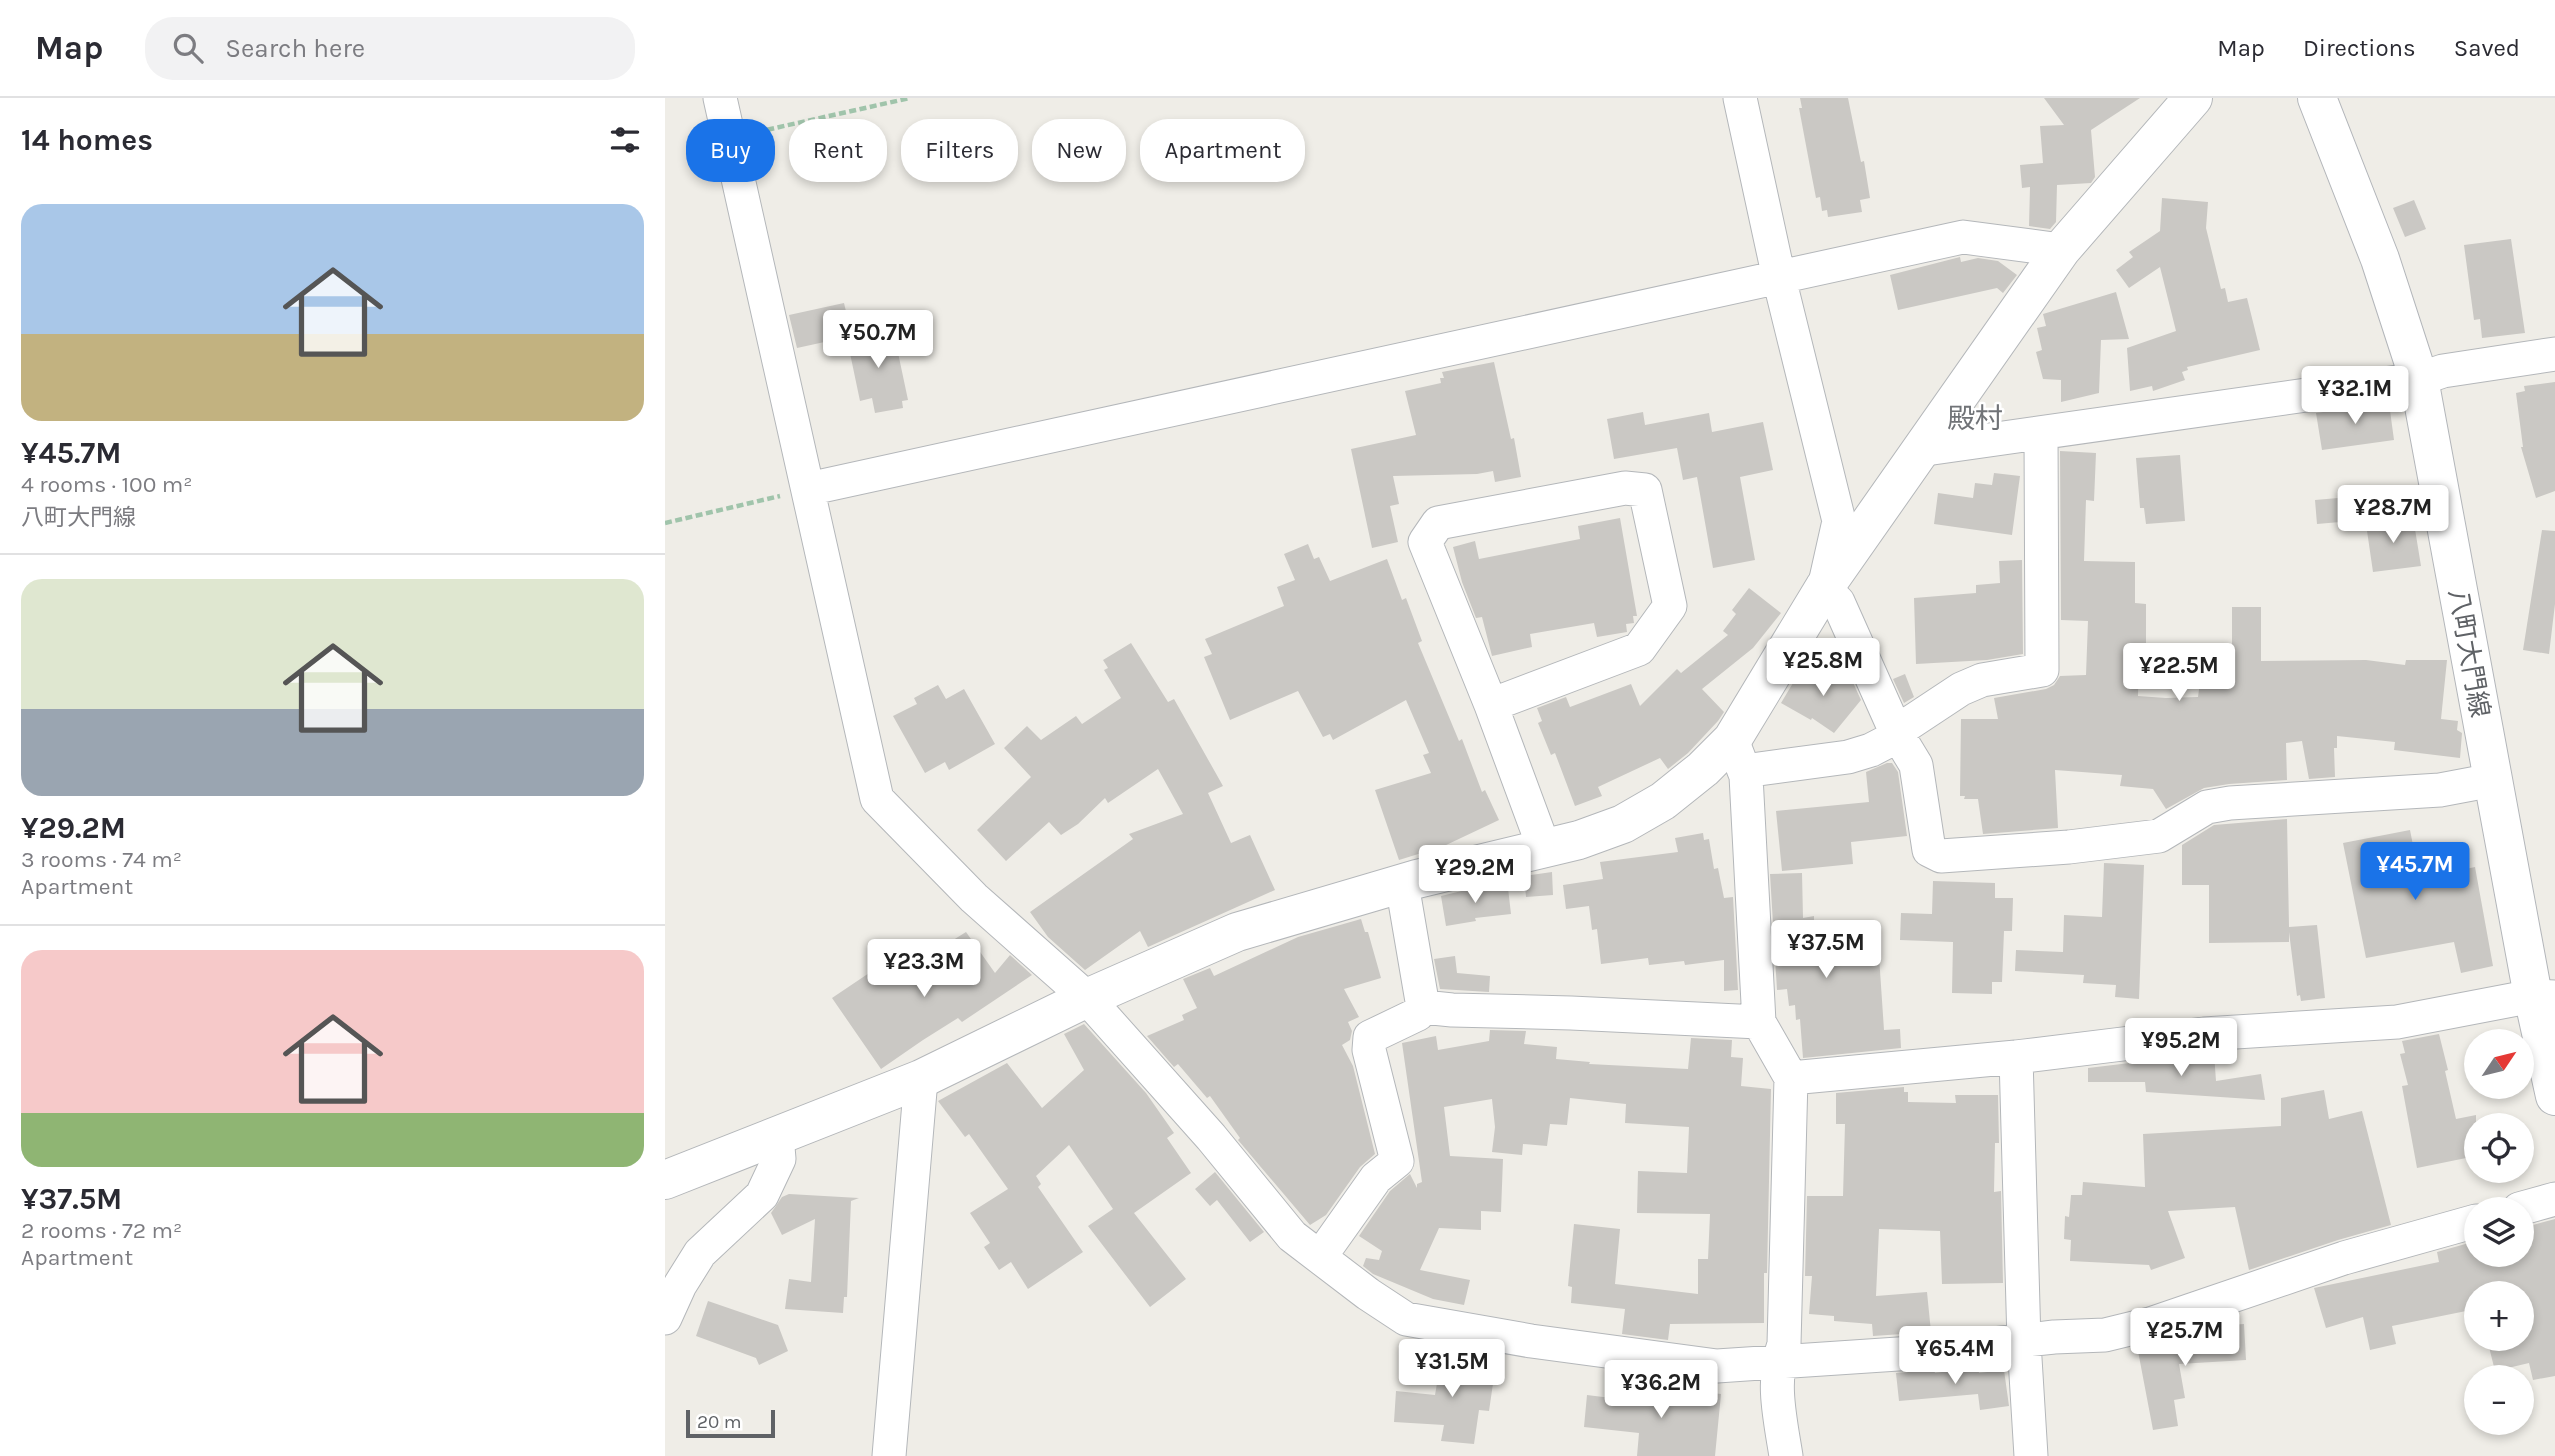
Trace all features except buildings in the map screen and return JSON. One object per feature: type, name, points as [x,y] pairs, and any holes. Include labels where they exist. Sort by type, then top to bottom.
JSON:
[{"type":"street","points":[[720,98],[725,119]]},
{"type":"street","points":[[1740,98],[1779,278],[1839,521],[1824,588]]},
{"type":"street","points":[[1786,1456],[1776,1390],[1778,1362],[1784,1344],[1791,1078],[1759,1023],[1738,755],[1824,588],[1919,450],[2061,250],[2193,98]]},
{"type":"street","name":"八町大門線","points":[[2318,98],[2380,259],[2419,379],[2493,780],[2544,996],[2555,1096]]},
{"type":"street","points":[[739,182],[877,799],[974,898],[1087,998],[1211,1137],[1292,1236],[1368,1294],[1406,1319],[1531,1341],[1717,1366],[2105,1335],[2150,1324],[2344,1258],[2464,1224]]},
{"type":"street","points":[[808,489],[1963,237],[2061,250]]},
{"type":"street","points":[[1919,450],[2419,379],[2443,371],[2555,354]]},
{"type":"street","points":[[665,1180],[921,1079],[1087,998],[1237,932],[1402,884],[1579,840],[1623,824],[1663,801],[1703,769],[1738,755],[1848,757],[1871,750],[1961,689],[1982,680],[2042,670],[2041,433]]},
{"type":"street","points":[[1491,705],[1639,649],[1669,606],[1645,490],[1625,488],[1438,523],[1426,541],[1544,848]]},
{"type":"street","points":[[1824,588],[1838,602],[1897,734],[1916,765],[1929,850],[1941,856],[2069,847],[2158,836],[2207,807],[2230,803],[2440,790],[2493,780]]},
{"type":"street","points":[[1320,1257],[1376,1178],[1397,1161],[1369,1050],[1370,1037],[1418,1014],[1423,1007],[1402,884]]},
{"type":"street","points":[[1791,1078],[2016,1057],[2204,1034],[2397,1022],[2544,996]]},
{"type":"street","points":[[1423,1007],[1759,1023]]},
{"type":"street","points":[[2016,1057],[2024,1342],[2031,1456]]},
{"type":"street","points":[[889,1456],[921,1079]]},
{"type":"street","points":[[665,1318],[680,1285],[700,1253],[762,1195],[779,1159],[777,1136]]},
{"type":"street","points":[[2534,1205],[2555,1199]]},
{"type":"path","points":[[775,128],[910,98]]},
{"type":"path","points":[[665,523],[808,489]]},
{"type":"district","name":"殿村","points":[[1975,418]]}]
